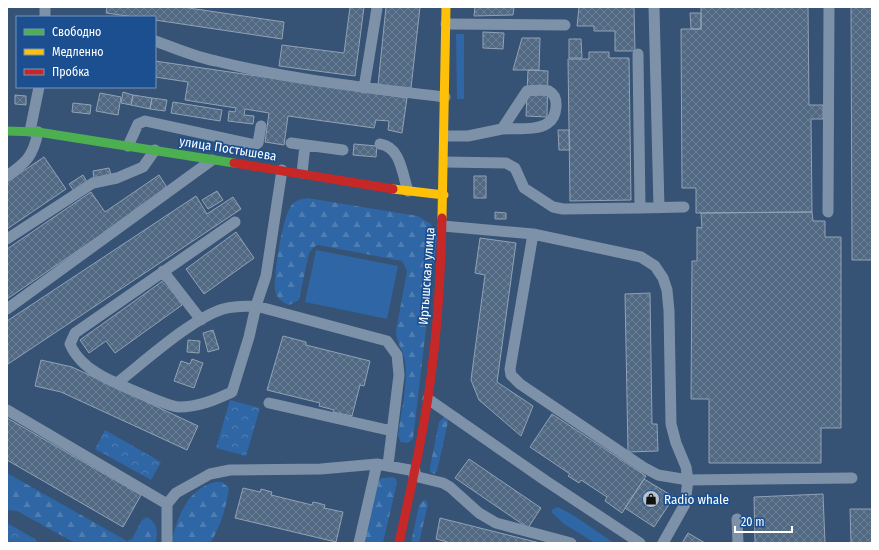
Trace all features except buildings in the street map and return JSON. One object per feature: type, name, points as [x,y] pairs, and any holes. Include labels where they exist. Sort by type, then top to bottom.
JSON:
[{"type":"main road","name":"Иртышская улица","points":[[399,543],[428,399],[434,351],[443,226],[446,7]]},
{"type":"main road","name":"улица Постышева","points":[[7,131],[34,132],[302,173],[408,191],[444,195]]},
{"type":"lane","points":[[654,7],[659,208]]},
{"type":"lane","points":[[828,212],[829,7]]},
{"type":"lane","points":[[364,88],[377,8]]},
{"type":"lane","points":[[446,24],[566,25]]},
{"type":"lane","points":[[156,41],[215,61],[270,72],[364,88],[445,97]]},
{"type":"lane","points":[[638,54],[640,208]]},
{"type":"lane","points":[[7,176],[30,157],[34,149],[34,132],[39,88]]},
{"type":"lane","points":[[445,136],[468,136],[502,129],[539,127],[548,123],[555,116],[556,102],[553,95],[547,90],[527,91],[502,129]]},
{"type":"lane","points":[[128,146],[138,124],[145,121],[255,145],[258,143],[261,126]]},
{"type":"lane","points":[[291,143],[343,150]]},
{"type":"lane","points":[[380,144],[388,145],[394,151],[408,191]]},
{"type":"lane","points":[[302,173],[305,145]]},
{"type":"lane","points":[[7,240],[93,183],[117,178],[143,166],[155,150]]},
{"type":"lane","points":[[7,309],[213,160]]},
{"type":"lane","points":[[445,162],[506,163],[515,168],[524,188],[553,207],[558,208],[684,207]]},
{"type":"lane","points":[[235,222],[75,333],[70,344],[73,352],[96,373],[177,407],[208,403],[232,392],[266,276],[282,170]]},
{"type":"lane","points":[[443,226],[533,234],[641,257],[655,266],[663,278],[670,311],[671,424],[676,443],[686,468],[688,480],[685,504],[663,543]]},
{"type":"lane","points":[[533,234],[510,368],[513,378],[555,410],[643,468],[658,475],[688,480],[852,478]]},
{"type":"lane","points":[[163,271],[201,320]]},
{"type":"lane","points":[[117,383],[201,320],[221,310],[232,307],[256,306],[386,341],[397,354],[399,375],[392,431],[359,543]]},
{"type":"lane","points":[[428,399],[546,481],[640,543]]},
{"type":"lane","points":[[269,403],[392,431]]},
{"type":"lane","points":[[7,410],[168,504]]},
{"type":"lane","points":[[167,543],[168,504],[176,493],[186,486],[210,474],[230,470],[321,469],[383,465],[414,473],[443,483],[450,487],[479,513],[496,523],[571,543]]},
{"type":"lane","points":[[737,519],[738,543]]},
{"type":"green space","points":[[456,34],[464,34],[464,99],[457,99]]},
{"type":"green space","points":[[307,198],[418,216],[431,224],[437,236],[413,439],[408,443],[401,442],[398,436],[406,380],[404,358],[396,336],[407,271],[402,261],[318,245],[309,253],[299,300],[289,305],[284,303],[276,293],[275,283],[277,260],[288,212],[294,202]]},
{"type":"green space","points":[[316,250],[398,266],[387,319],[305,302]]},
{"type":"green space","points":[[230,400],[260,408],[246,456],[216,448]]},
{"type":"green space","points":[[445,416],[448,422],[437,471],[434,474],[430,472],[430,467],[439,422]]},
{"type":"green space","points":[[105,430],[161,462],[151,480],[95,449]]},
{"type":"green space","points":[[7,473],[127,541],[132,539],[142,520],[147,517],[153,522],[156,528],[157,535],[155,543],[75,543],[17,511],[7,510]]},
{"type":"green space","points":[[393,477],[396,479],[397,483],[383,543],[364,543],[379,480],[382,478]]},
{"type":"green space","points":[[215,482],[222,482],[229,488],[223,516],[211,542],[171,543],[176,524],[190,498],[197,491]]},
{"type":"green space","points":[[425,499],[428,504],[419,543],[411,543],[419,505]]},
{"type":"green space","points":[[558,507],[573,515],[614,543],[595,543],[564,524],[551,512],[553,509]]},
{"type":"green space","points":[[7,523],[37,540],[35,543],[7,543]]},
{"type":"traffic: fast","points":[[7,131],[38,132],[234,163]]},
{"type":"traffic: slow","points":[[442,218],[446,7]]},
{"type":"traffic: slow","points":[[393,189],[444,195]]},
{"type":"traffic: jam","points":[[234,163],[393,189]]},
{"type":"traffic: jam","points":[[399,543],[413,481],[431,376],[439,297],[442,218]]},
{"type":"place","name":"Radio whale","points":[[651,499]]}]
